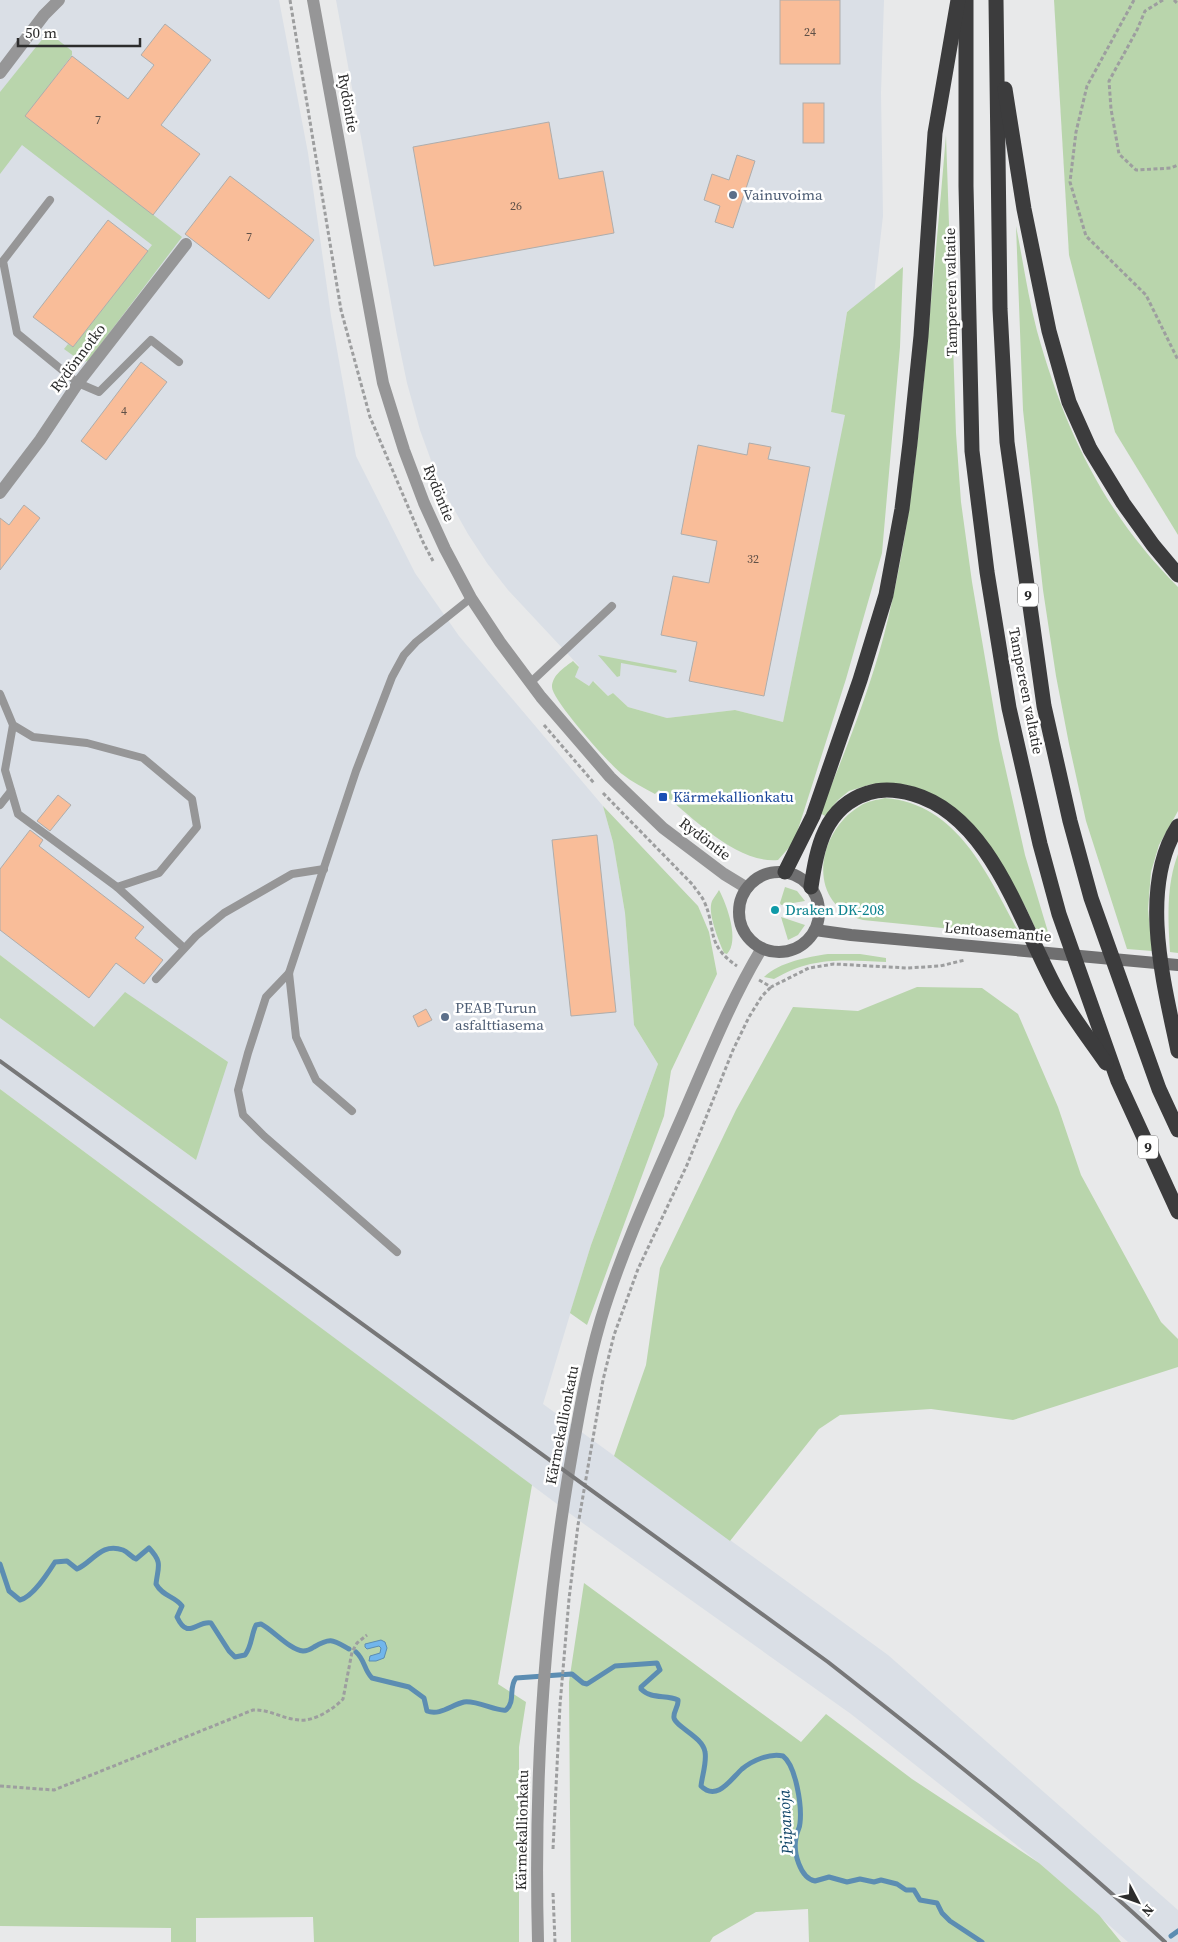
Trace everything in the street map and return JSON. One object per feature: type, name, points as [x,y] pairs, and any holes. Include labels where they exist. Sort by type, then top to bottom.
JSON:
[{"type":"highway","points":[[785,872],[813,816],[860,680],[886,595],[902,509],[910,443],[921,336],[935,132],[958,0]]},
{"type":"highway","name":"Tampereen valtatie","points":[[966,0],[966,186],[972,451],[987,572],[1009,708],[1040,844],[1059,914],[1118,1081],[1178,1212]]},
{"type":"highway","name":"Tampereen valtatie","points":[[996,0],[1000,309],[1007,442],[1044,706],[1070,821],[1091,898],[1159,1088],[1178,1130]]},
{"type":"highway","points":[[996,38],[1024,209],[1049,331],[1069,402],[1090,449],[1123,503],[1148,539],[1178,575]]},
{"type":"highway","points":[[811,887],[817,850],[828,823],[837,813],[858,797],[879,790],[893,790],[921,796],[945,809],[970,832],[994,866],[1060,994],[1118,1081]]},
{"type":"highway","points":[[1178,826],[1170,840],[1161,867],[1157,920],[1163,973],[1178,1051]]},
{"type":"main road","points":[[785,872],[799,878],[811,887],[818,904],[819,918],[815,930],[808,940],[799,947],[788,951],[775,952],[762,948],[749,938],[741,925],[740,904],[747,888],[756,879],[767,874],[785,872]]},
{"type":"main road","name":"Lentoasemantie","points":[[815,930],[851,936],[1178,965]]},
{"type":"street","points":[[0,73],[44,15],[59,0]]},
{"type":"street","name":"Rydöntie","points":[[312,0],[383,383],[404,450],[424,503],[471,598],[530,683],[610,777],[634,801],[663,828],[724,874],[747,888]]},
{"type":"street","name":"Rydönnotko","points":[[0,493],[40,440],[78,383],[186,244]]},
{"type":"street","name":"Kärmekallionkatu","points":[[538,1942],[539,1772],[551,1598],[563,1507],[586,1376],[601,1320],[618,1270],[704,1068],[747,973],[762,948]]},
{"type":"lane","points":[[50,200],[3,261],[17,333],[78,383],[99,392],[151,340],[179,362]]},
{"type":"lane","points":[[352,1111],[316,1080],[296,1037],[289,973],[356,771],[392,677],[404,655],[416,642],[471,598]]},
{"type":"lane","points":[[530,683],[612,606]]},
{"type":"lane","points":[[0,694],[14,725],[33,737],[87,743],[143,758],[192,799],[197,827],[160,873],[117,887]]},
{"type":"lane","points":[[14,725],[5,770],[18,814],[117,887],[184,948]]},
{"type":"lane","points":[[0,805],[11,791]]},
{"type":"lane","points":[[156,979],[184,948],[210,924],[238,904],[292,874],[324,869]]},
{"type":"lane","points":[[289,973],[266,997],[238,1090],[243,1115],[264,1136],[397,1252]]},
{"type":"path","points":[[290,0],[341,310],[370,417],[419,534],[436,566]]},
{"type":"path","points":[[1134,0],[1087,86],[1076,132],[1070,182],[1086,236],[1146,295],[1178,360]]},
{"type":"path","points":[[1163,0],[1145,11],[1109,82],[1111,109],[1120,154],[1136,170],[1171,168],[1178,165]]},
{"type":"path","points":[[1174,0],[1178,4]]},
{"type":"path","points":[[541,721],[591,779],[693,884],[704,901],[716,946],[721,954],[770,987]]},
{"type":"path","points":[[553,1858],[560,1705],[569,1600],[578,1525],[602,1380],[614,1335],[638,1269],[687,1165],[733,1050],[749,1017],[770,987],[809,968],[834,964],[907,968],[940,966],[972,960]]},
{"type":"path","points":[[0,1786],[54,1790],[253,1710],[265,1711],[300,1720],[330,1710],[343,1699],[352,1652],[357,1643],[367,1635]]},
{"type":"path","points":[[553,1886],[555,1942]]},
{"type":"shaded area","points":[[0,0],[279,0],[308,153],[331,316],[356,456],[415,573],[459,636],[603,806],[613,842],[625,913],[634,1025],[658,1064],[591,1245],[543,1404],[888,1655],[1178,1910],[1178,1942],[1128,1942],[1039,1863],[851,1714],[584,1524],[0,1089],[0,1018],[196,1160],[94,1027],[0,955]]},
{"type":"shaded area","points":[[336,0],[884,0],[881,93],[883,216],[873,303],[847,311],[831,412],[846,415],[783,722],[735,710],[667,718],[628,707],[613,693],[608,696],[594,681],[589,686],[575,677],[579,666],[508,590],[468,534],[446,495],[432,463],[420,430],[407,383]]},
{"type":"green space","points":[[1054,0],[1178,0],[1178,535],[1115,432],[1069,255]]},
{"type":"green space","points":[[48,32],[72,51],[72,55],[26,116],[182,237],[88,361],[82,362],[64,349],[68,344],[73,347],[152,245],[22,145],[0,174],[0,92]]},
{"type":"green space","points":[[946,135],[956,433],[961,502],[972,582],[999,740],[1025,855],[1051,942],[1042,943],[1026,908],[998,859],[939,799],[907,785],[872,784],[849,791],[838,800],[825,816],[820,813],[847,747],[871,680],[884,635],[900,565],[911,495],[919,424]]},
{"type":"green space","points":[[1016,226],[1037,331],[1060,403],[1074,436],[1108,500],[1152,559],[1178,587],[1178,811],[1159,845],[1151,872],[1148,909],[1152,951],[1127,949],[1086,821],[1056,676],[1043,590],[1023,410]]},
{"type":"green space","points":[[903,267],[900,347],[882,553],[846,679],[794,842],[778,860],[762,859],[746,854],[714,836],[659,790],[655,794],[622,774],[594,746],[571,718],[554,694],[552,687],[554,679],[573,661],[579,667],[575,677],[589,686],[593,681],[608,696],[613,693],[628,707],[667,718],[735,710],[783,722],[845,415],[831,412],[847,312]]},
{"type":"green space","points":[[598,655],[677,671],[676,673],[621,663],[620,676],[617,677]]},
{"type":"green space","points":[[885,798],[911,803],[934,814],[953,830],[985,870],[1022,938],[863,920],[844,912],[832,900],[825,884],[823,867],[826,850],[834,833],[845,818],[860,806]]},
{"type":"green space","points":[[603,806],[698,906],[709,932],[717,974],[671,1071],[664,1116],[587,1325],[570,1313],[591,1245],[658,1064],[634,1025],[625,913],[613,842]]},
{"type":"green space","points":[[1178,854],[1178,953],[1170,952],[1168,915],[1171,878]]},
{"type":"green space","points":[[785,887],[797,891],[805,901],[781,905]]},
{"type":"green space","points":[[719,890],[731,923],[732,941],[731,948],[727,954],[724,953],[719,941],[711,912],[712,901]]},
{"type":"green space","points":[[781,917],[805,925],[798,935],[788,940]]},
{"type":"green space","points":[[828,954],[860,954],[886,958],[886,962],[828,961],[802,966],[774,979],[764,977],[786,964]]},
{"type":"green space","points":[[0,955],[94,1027],[125,992],[228,1062],[196,1160],[0,1018]]},
{"type":"green space","points":[[917,987],[982,988],[1018,1014],[1058,1107],[1081,1175],[1161,1322],[1178,1339],[1178,1367],[1013,1420],[931,1409],[840,1415],[819,1429],[730,1541],[614,1456],[646,1365],[660,1268],[736,1110],[793,1007],[858,1011]]},
{"type":"green space","points":[[0,1089],[532,1485],[498,1684],[526,1702],[519,1747],[519,1942],[314,1942],[313,1917],[196,1918],[196,1942],[171,1942],[171,1928],[0,1926]]},
{"type":"green space","points":[[584,1583],[801,1742],[826,1714],[912,1779],[1039,1863],[1099,1915],[1121,1942],[809,1942],[808,1909],[756,1912],[713,1937],[710,1942],[571,1942],[569,1682]]},
{"type":"water","points":[[381,1640],[385,1642],[387,1648],[384,1658],[369,1661],[370,1656],[380,1653],[381,1648],[379,1646],[367,1649],[365,1644]]},
{"type":"building","points":[[780,0],[840,0],[840,64],[780,64]]},
{"type":"building","points":[[165,24],[211,60],[161,125],[200,154],[153,215],[25,116],[72,56],[128,99],[154,65],[141,55]]},
{"type":"building","points":[[803,103],[824,103],[824,143],[803,143]]},
{"type":"building","points":[[549,122],[559,179],[603,171],[614,233],[434,266],[413,147]]},
{"type":"building","points":[[737,155],[755,161],[733,228],[715,222],[720,206],[704,200],[712,174],[729,180]]},
{"type":"building","points":[[230,176],[314,240],[269,299],[185,234]]},
{"type":"building","points":[[108,220],[148,251],[73,347],[33,317]]},
{"type":"building","points":[[141,362],[167,382],[106,460],[81,441]]},
{"type":"building","points":[[749,443],[771,447],[768,459],[810,467],[764,696],[689,681],[697,642],[661,635],[673,576],[709,583],[717,541],[681,534],[698,445],[747,455]]},
{"type":"building","points":[[24,505],[40,518],[0,570],[0,518],[9,525]]},
{"type":"building","points":[[58,795],[71,805],[50,831],[37,821]]},
{"type":"building","points":[[30,830],[43,840],[39,846],[144,927],[135,938],[163,960],[144,984],[116,963],[89,998],[0,930],[0,869]]},
{"type":"building","points":[[597,835],[616,1012],[571,1016],[552,840]]},
{"type":"building","points":[[426,1009],[432,1020],[418,1027],[413,1016]]},
{"type":"waterway","name":"Piipanoja","points":[[0,1564],[9,1591],[20,1600],[35,1590],[55,1562],[67,1561],[77,1569],[98,1554],[109,1549],[123,1550],[136,1559],[149,1548],[158,1561],[156,1584],[162,1592],[182,1606],[177,1617],[181,1624],[189,1629],[201,1624],[211,1623],[235,1657],[245,1655],[256,1625],[261,1624],[298,1650],[307,1650],[328,1641],[335,1642],[349,1649]]},
{"type":"waterway","name":"Piipanoja","points":[[356,1652],[372,1678],[409,1687],[424,1698],[427,1711],[432,1712],[441,1711],[464,1702],[506,1710],[511,1703],[512,1686],[516,1678],[572,1674],[587,1684],[615,1666],[657,1663],[660,1670],[641,1689],[650,1695],[678,1700],[674,1718],[679,1725],[700,1742],[705,1752],[705,1765],[701,1786],[707,1790],[718,1790],[751,1763],[767,1756],[783,1756],[788,1761],[795,1777],[799,1797],[800,1825],[795,1844],[799,1864],[805,1875],[815,1881],[829,1877],[847,1882],[860,1879],[874,1882],[881,1880],[897,1884],[906,1890],[914,1890],[920,1900],[937,1903],[942,1913],[950,1921],[982,1942]]},
{"type":"waterway","name":"Piipanoja","points":[[1171,1936],[1178,1931]]},
{"type":"railway","points":[[0,1061],[828,1662],[1042,1833],[1165,1942]]},
{"type":"place","name":"Vainuvoima","points":[[733,195]]},
{"type":"place","name":"Kärmekallionkatu","points":[[663,797]]},
{"type":"place","name":"Draken DK-208","points":[[775,910]]},
{"type":"place","name":"PEAB Turun asfalttiasema","points":[[445,1017]]}]
